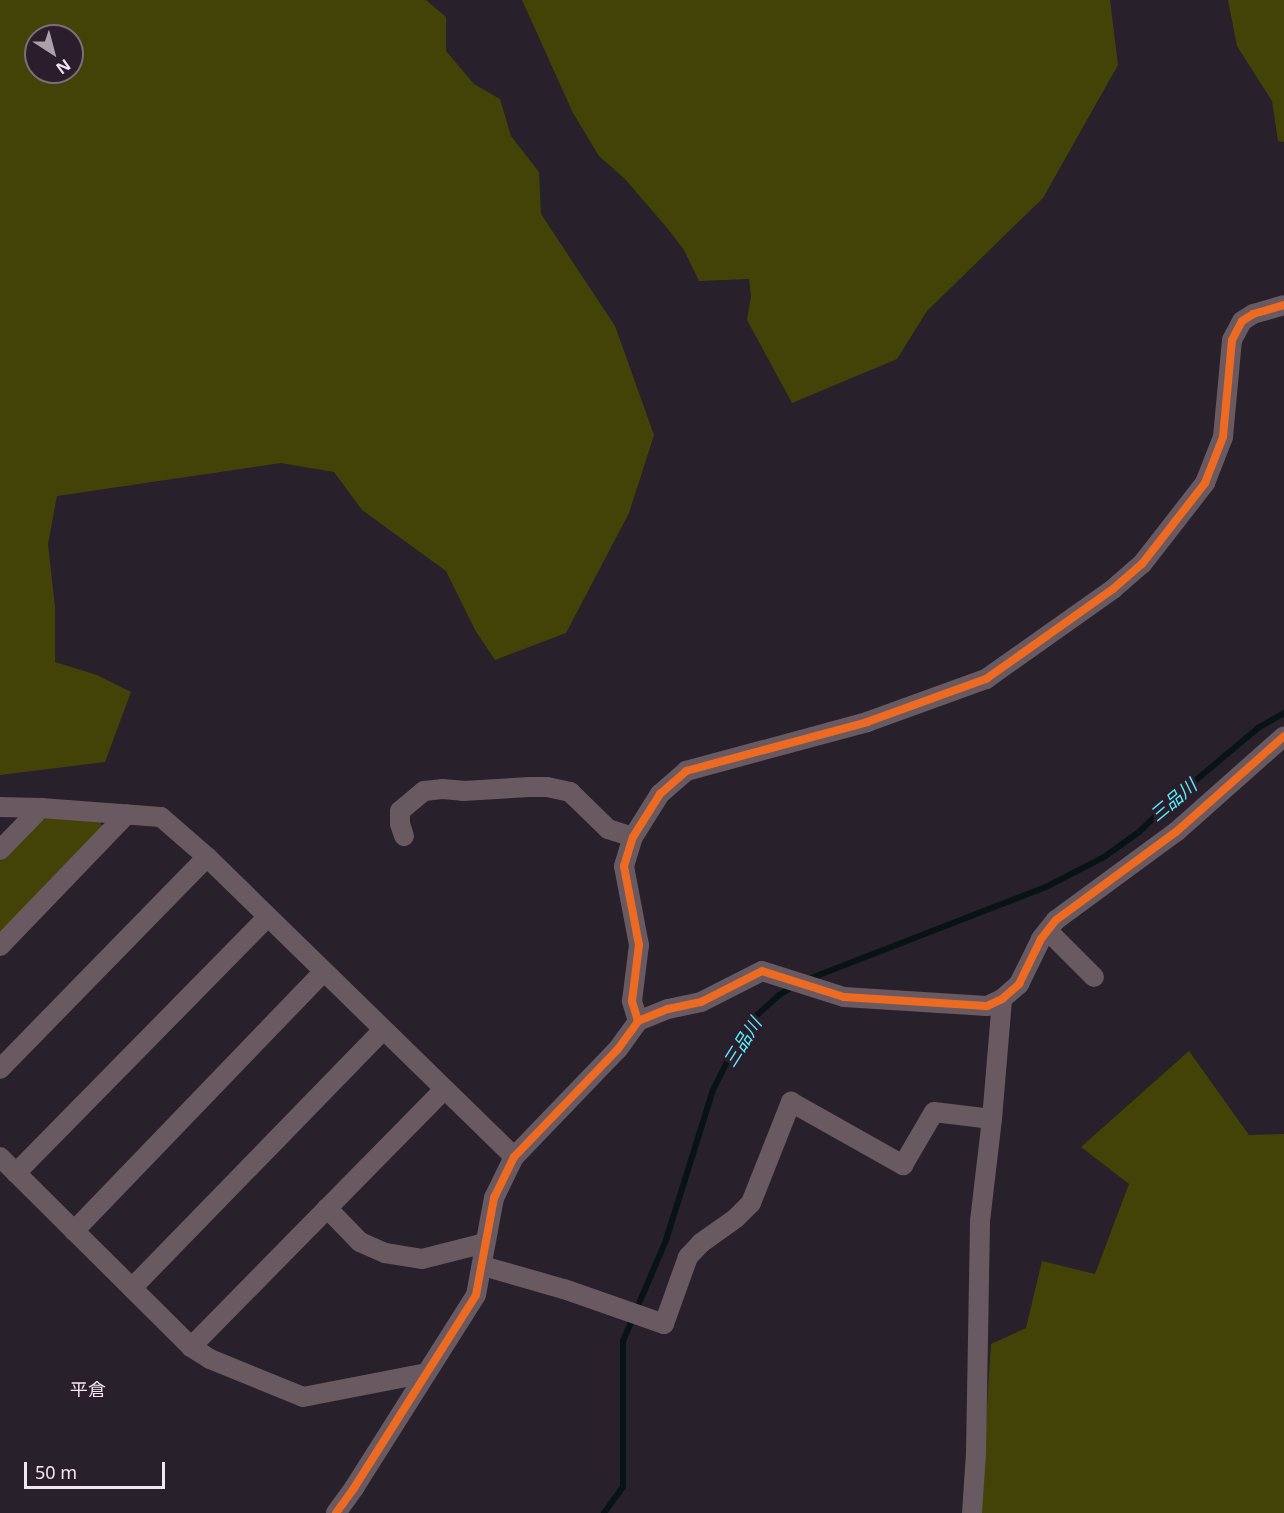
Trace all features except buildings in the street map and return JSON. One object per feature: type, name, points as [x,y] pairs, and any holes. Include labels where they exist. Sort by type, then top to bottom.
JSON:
[{"type":"street","points":[[638,1021],[632,1001],[639,945],[624,866],[633,837],[660,794],[686,771],[867,722],[978,683],[1023,656],[1113,589],[1142,564],[1205,483],[1223,437],[1232,340],[1242,321],[1253,314],[1284,305]]},
{"type":"street","points":[[345,1509],[476,1295],[494,1198],[514,1157],[618,1049],[638,1021],[668,1009],[701,1002],[762,971],[844,998],[987,1006],[1002,999],[1019,984],[1056,920],[1176,832],[1284,736]]},
{"type":"street","points":[[404,836],[400,824],[400,811],[424,791],[538,787],[570,792],[608,829],[633,837]]},
{"type":"street","points":[[0,807],[161,817],[207,857],[443,1091],[514,1157]]},
{"type":"street","points":[[0,850],[41,808]]},
{"type":"street","points":[[0,946],[127,814]]},
{"type":"street","points":[[0,1069],[207,857]]},
{"type":"street","points":[[16,1173],[268,917]]},
{"type":"street","points":[[1048,931],[1094,977]]},
{"type":"street","points":[[74,1231],[322,972]]},
{"type":"street","points":[[972,1513],[976,1452],[980,1221],[992,1119],[1002,999]]},
{"type":"street","points":[[132,1288],[383,1030]]},
{"type":"street","points":[[191,1347],[443,1091]]},
{"type":"street","points":[[483,1266],[630,1311],[664,1324],[688,1257],[701,1243],[736,1218],[751,1203],[791,1102],[903,1165],[934,1112],[992,1119]]},
{"type":"street","points":[[0,1157],[191,1347],[210,1359],[303,1396],[427,1373]]},
{"type":"street","points":[[327,1208],[360,1242],[385,1252],[422,1259],[485,1243]]},
{"type":"shaded area","points":[[0,0],[426,0],[446,17],[446,51],[474,84],[500,99],[511,136],[539,172],[541,214],[615,326],[654,435],[629,513],[566,633],[495,660],[475,630],[446,571],[362,510],[334,472],[281,463],[57,496],[48,544],[55,607],[55,662],[97,675],[131,692],[105,762],[0,775]]},
{"type":"shaded area","points":[[522,0],[1110,0],[1118,65],[1043,198],[927,311],[897,359],[792,403],[747,320],[751,296],[749,279],[699,281],[684,250],[668,229],[625,179],[599,156],[573,113]]},
{"type":"shaded area","points":[[1228,0],[1284,0],[1284,142],[1278,141],[1272,101],[1237,46]]},
{"type":"shaded area","points":[[46,817],[100,821],[104,830],[0,936],[0,861]]},
{"type":"shaded area","points":[[1189,1051],[1249,1135],[1284,1134],[1284,1513],[980,1513],[991,1344],[1026,1328],[1042,1261],[1095,1274],[1129,1184],[1081,1147]]},
{"type":"waterway","name":"三品川","points":[[806,980],[1046,887],[1104,857],[1139,832],[1171,801],[1258,728],[1284,713]]},
{"type":"waterway","name":"三品川","points":[[604,1513],[623,1487],[623,1341],[666,1240],[713,1090],[731,1054],[757,1015],[779,995],[794,986]]},
{"type":"cycle path","points":[[638,1021],[632,1001],[639,945],[624,866],[633,837],[660,794],[686,771],[867,722],[986,679],[1113,589],[1142,564],[1205,483],[1223,437],[1232,340],[1242,321],[1253,314],[1284,305]]},
{"type":"cycle path","points":[[336,1513],[476,1295],[494,1198],[514,1157],[618,1049],[638,1021],[668,1009],[701,1002],[762,971],[844,997],[987,1006],[1002,999],[1019,984],[1041,939],[1056,920],[1176,832],[1284,736]]},
{"type":"district","name":"平倉","points":[[88,1389]]}]
